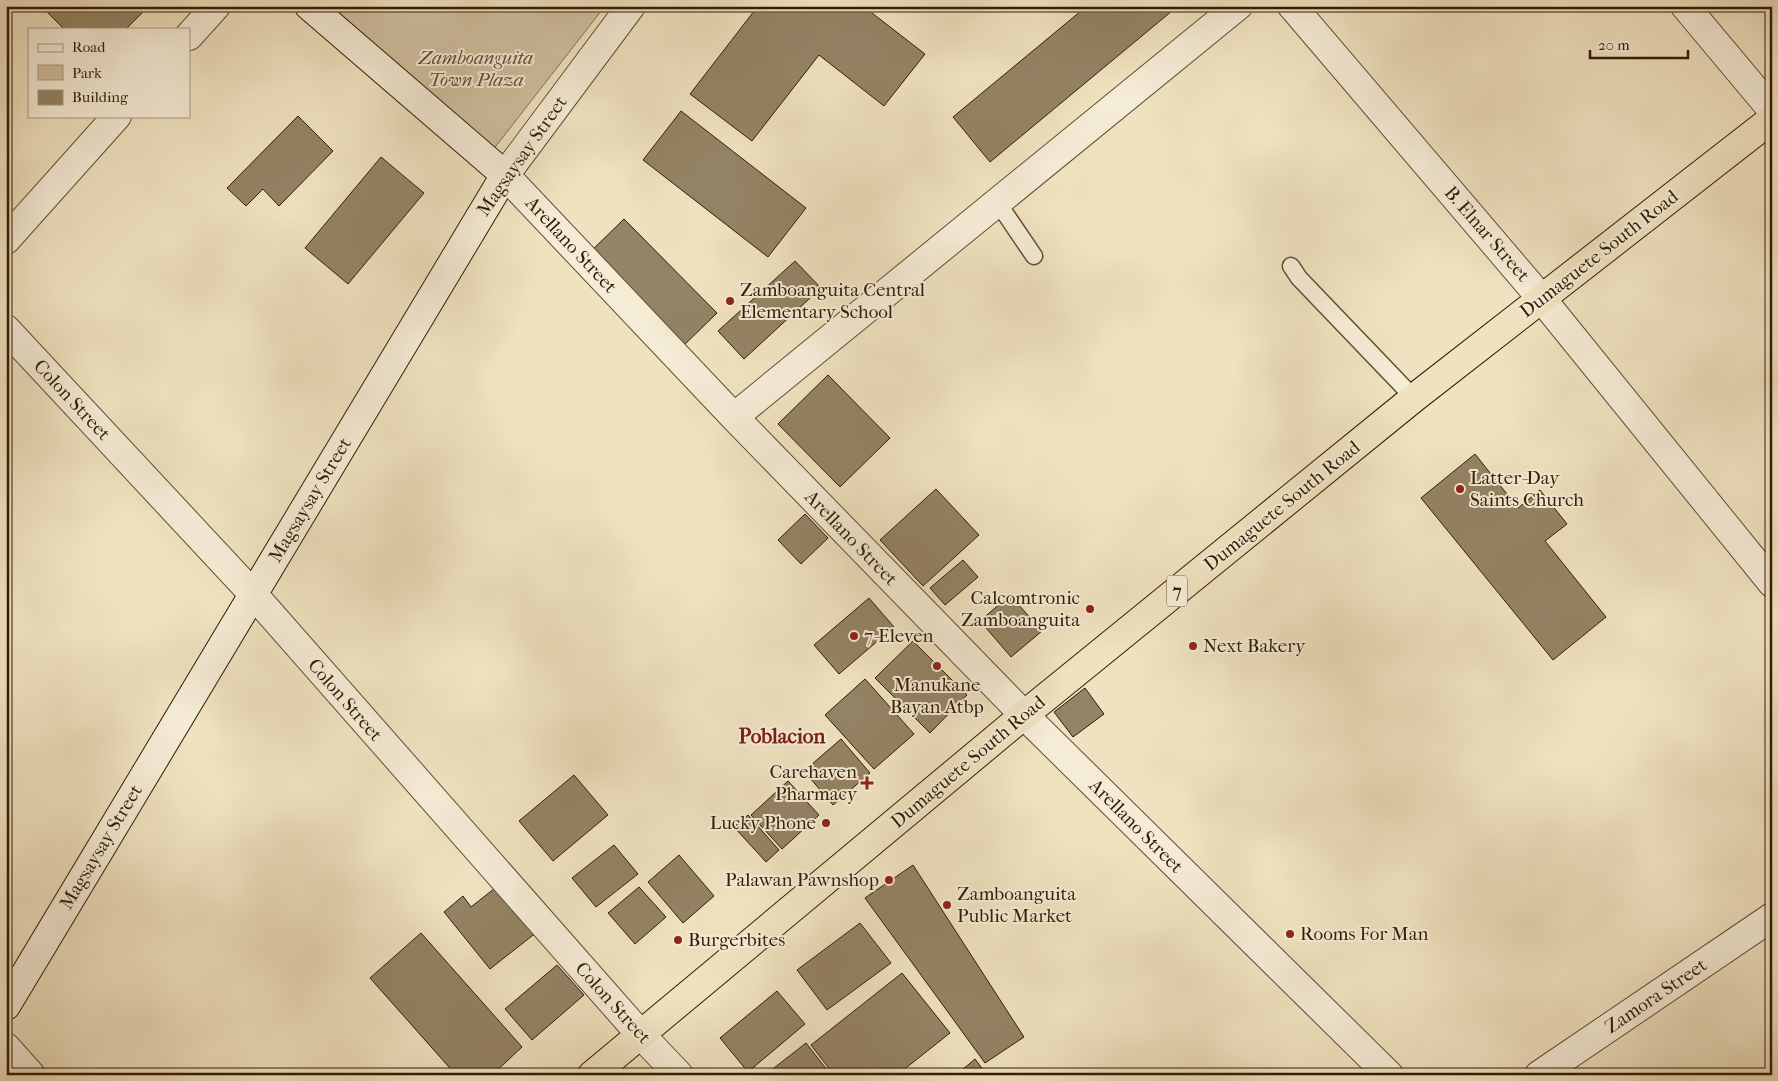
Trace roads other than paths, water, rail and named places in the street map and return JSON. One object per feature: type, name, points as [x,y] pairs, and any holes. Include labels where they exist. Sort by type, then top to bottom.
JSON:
[{"type":"highway","name":"Dumaguete South Road","points":[[592,1075],[1024,715],[1414,398],[1772,119]]},
{"type":"street","points":[[190,35],[216,6]]},
{"type":"street","name":"Arellano Street","points":[[309,6],[505,175],[734,417],[1024,715],[1389,1075]]},
{"type":"street","name":"Magsaysay Street","points":[[6,1006],[505,175],[631,6]]},
{"type":"street","points":[[734,417],[1238,6]]},
{"type":"street","name":"B. Elnar Street","points":[[1292,6],[1541,298],[1772,583]]},
{"type":"street","points":[[1685,6],[1772,110]]},
{"type":"street","points":[[6,240],[115,118]]},
{"type":"street","name":"Colon Street","points":[[6,330],[253,594],[678,1075]]},
{"type":"street","name":"Zamora Street","points":[[1539,1075],[1772,917]]},
{"type":"street","points":[[6,1047],[31,1075]]},
{"type":"lane","points":[[998,203],[1034,256]]},
{"type":"lane","points":[[1291,266],[1299,278],[1414,398]]},
{"type":"place","name":"Zamboanguita Central Elementary School","points":[[730,301]]},
{"type":"place","name":"Latter-Day Saints Church","points":[[1460,489]]},
{"type":"place","name":"Calcomtronic Zamboanguita","points":[[1090,609]]},
{"type":"place","name":"7-Eleven","points":[[854,636]]},
{"type":"place","name":"Next Bakery","points":[[1193,646]]},
{"type":"place","name":"Manukane Bayan Atbp","points":[[937,666]]},
{"type":"place","name":"Carehaven Pharmacy","points":[[867,783]]},
{"type":"place","name":"Lucky Phone","points":[[826,823]]},
{"type":"place","name":"Palawan Pawnshop","points":[[889,880]]},
{"type":"place","name":"Zamboanguita Public Market","points":[[947,905]]},
{"type":"place","name":"Rooms For Man","points":[[1290,934]]},
{"type":"place","name":"Burgerbites","points":[[678,940]]},
{"type":"district","name":"Poblacion","points":[[782,736]]},
{"type":"park label","name":"Zamboanguita Town Plaza","points":[[476,69]]}]
